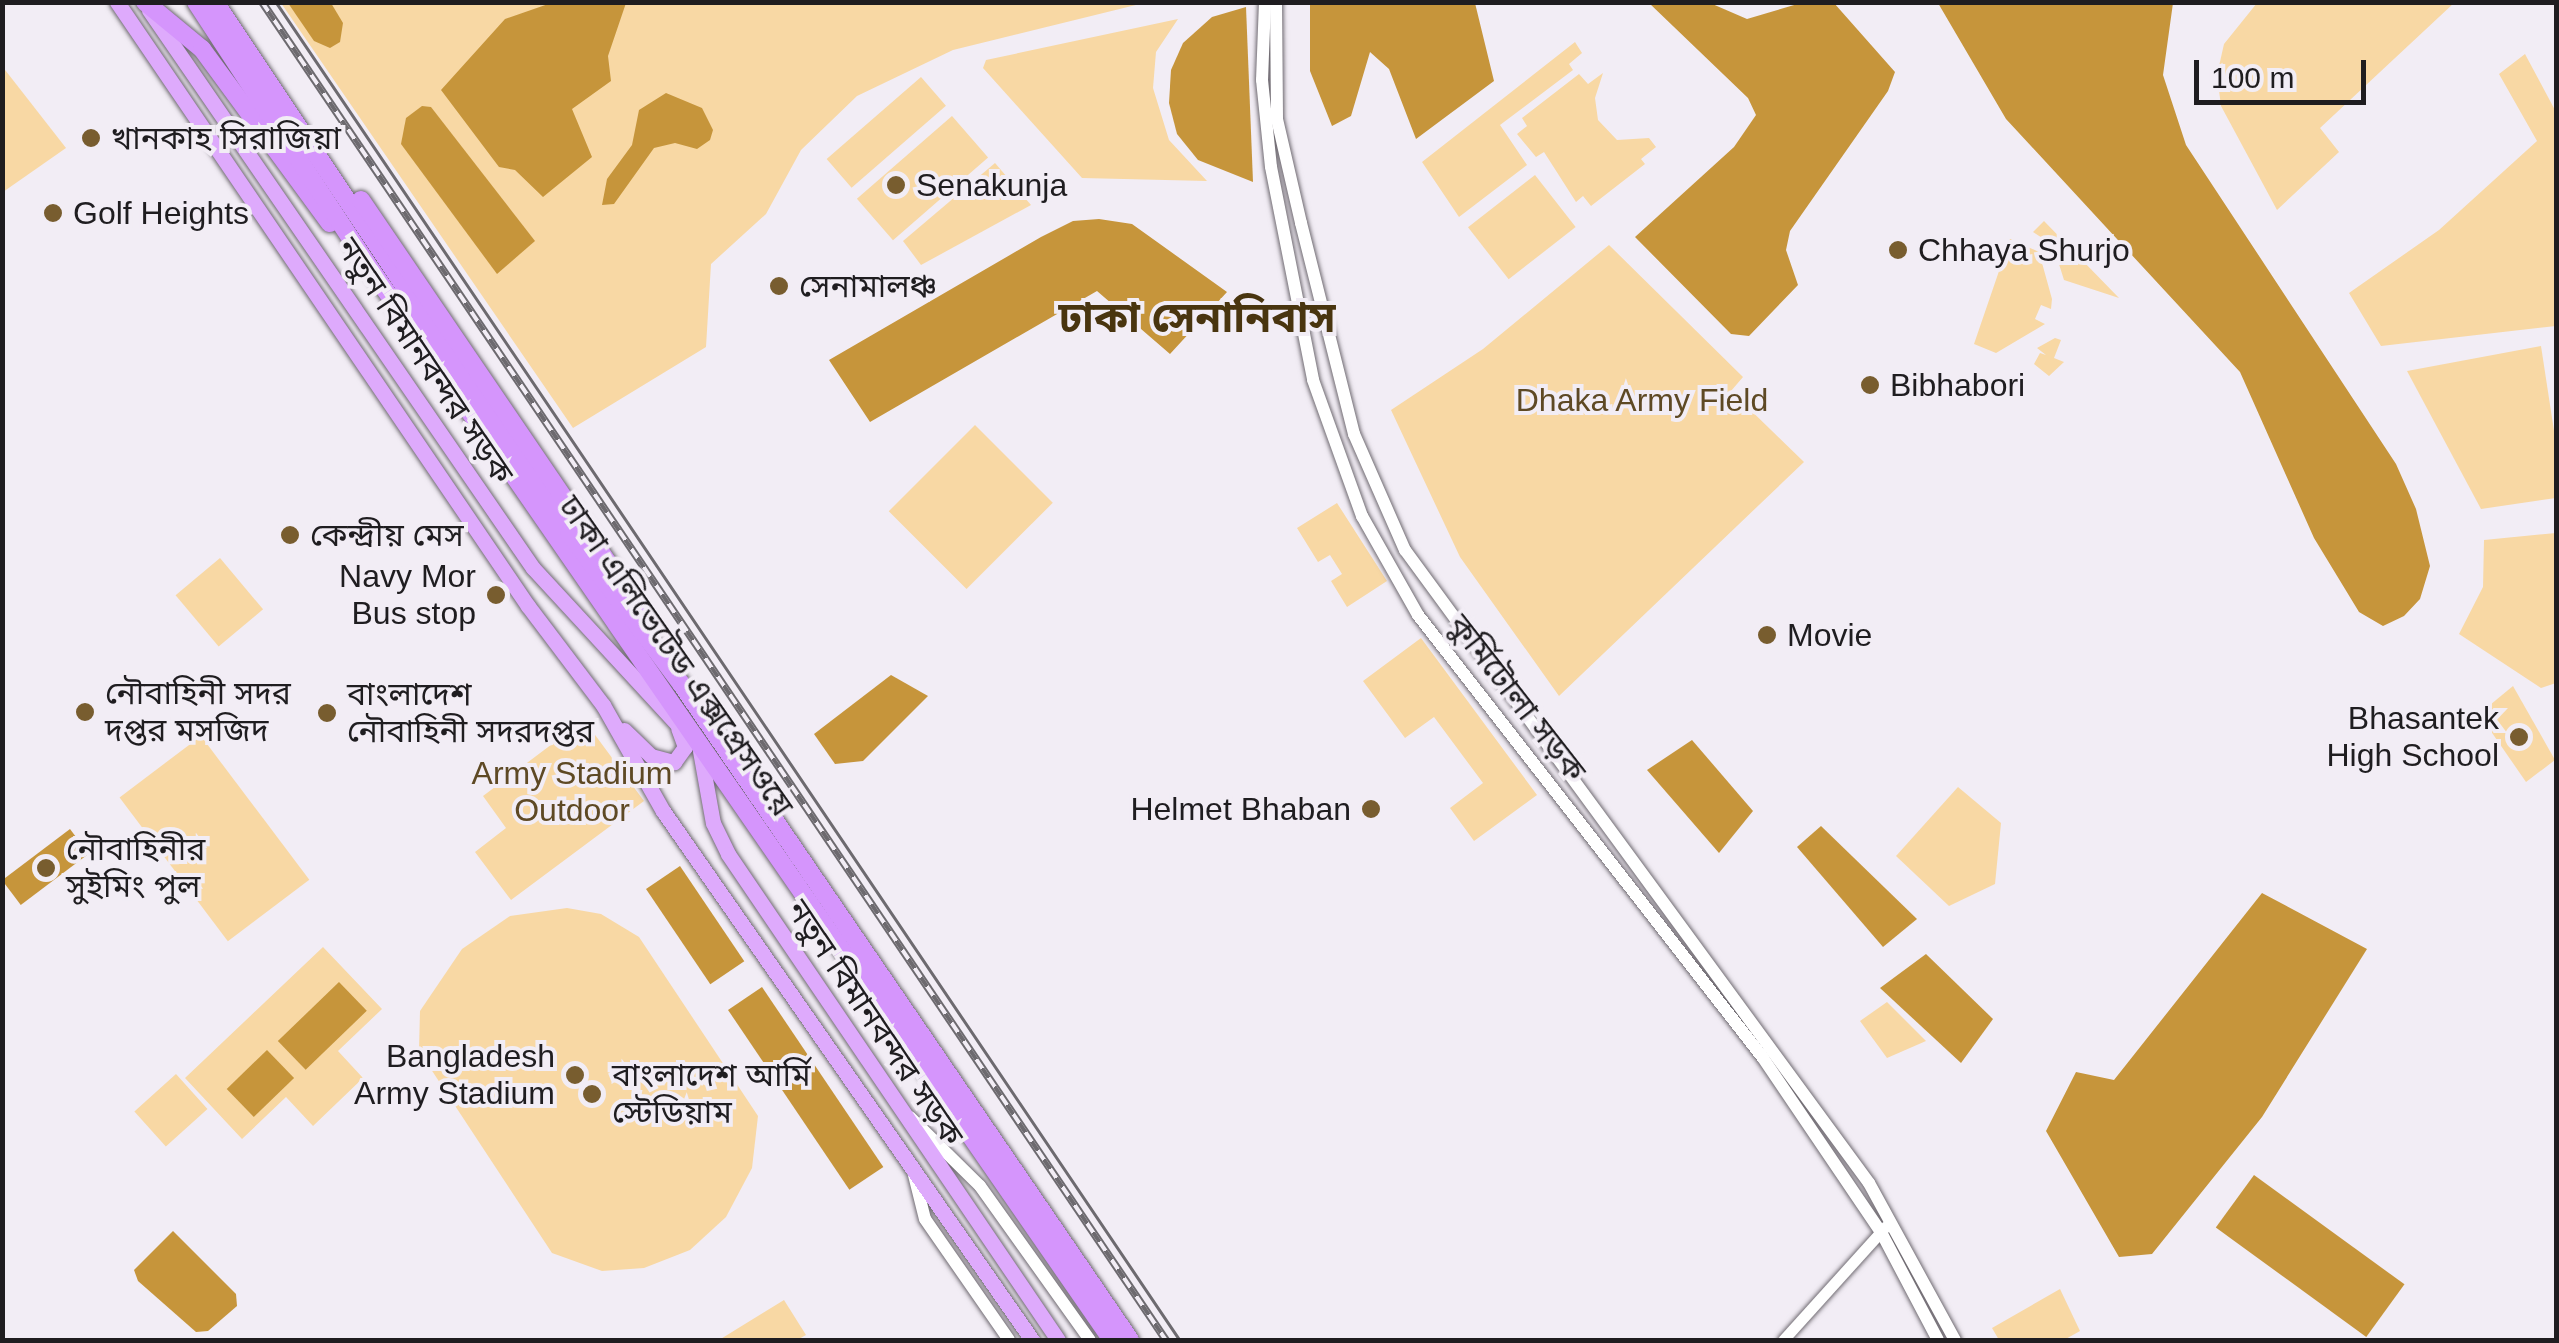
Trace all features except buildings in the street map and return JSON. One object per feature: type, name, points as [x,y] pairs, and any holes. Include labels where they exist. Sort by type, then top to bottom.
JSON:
[{"type":"highway","name":"নতুন বিমানবন্দর সড়ক","points":[[117,2],[603,705],[663,811],[911,1160],[1032,1340]]},
{"type":"highway","name":"নতুন বিমানবন্দর সড়ক","points":[[144,2],[533,568],[676,724],[707,768],[713,822],[728,854],[1057,1339]]},
{"type":"highway","points":[[144,2],[202,49],[286,167],[366,262]]},
{"type":"highway","name":"ঢাকা এলিভেটেড এক্সপ্রেসওয়ে","points":[[196,2],[366,262],[1112,1340]]},
{"type":"highway","name":"ঢাকা এলিভেটেড এক্সপ্রেসওয়ে","points":[[215,2],[569,533],[682,686],[1130,1340]]},
{"type":"highway","points":[[224,2],[600,543],[682,686]]},
{"type":"highway","points":[[603,705],[635,742],[663,762],[679,760],[685,747],[676,724]]},
{"type":"main road","name":"কুর্মিটোলা সড়ক","points":[[1265,2],[1262,80],[1271,167],[1313,380],[1362,516],[1418,614],[1764,1058],[1881,1232],[1938,1340]]},
{"type":"main road","name":"কুর্মিটোলা সড়ক","points":[[1276,2],[1278,120],[1301,222],[1354,434],[1405,550],[1893,1219],[1955,1340]]},
{"type":"main road","points":[[901,1108],[980,1186],[1090,1340]]},
{"type":"main road","points":[[911,1160],[925,1219],[1009,1340]]},
{"type":"street","points":[[1783,1340],[1893,1219]]},
{"type":"green space","points":[[281,3],[1144,3],[953,50],[857,96],[801,150],[766,214],[711,264],[706,347],[573,428]]},
{"type":"green space","points":[[2257,3],[2454,3],[2320,128],[2339,152],[2277,210],[2221,106],[2217,75],[2224,44]]},
{"type":"green space","points":[[1178,19],[1156,52],[1153,88],[1169,140],[1207,181],[1082,178],[983,68],[986,60]]},
{"type":"green space","points":[[1575,42],[1582,53],[1569,64],[1573,70],[1500,125],[1527,165],[1459,217],[1422,162]]},
{"type":"green space","points":[[2525,54],[2556,112],[2556,326],[2381,346],[2349,293],[2439,230],[2537,141],[2499,74]]},
{"type":"green space","points":[[2,66],[66,148],[3,192],[2,192]]},
{"type":"green space","points":[[1603,73],[1595,98],[1598,120],[1617,140],[1649,138],[1656,147],[1641,159],[1645,164],[1591,206],[1583,196],[1576,202],[1544,152],[1536,157],[1517,134],[1527,126],[1522,118],[1579,74],[1588,84]]},
{"type":"green space","points":[[921,77],[946,106],[852,188],[827,159]]},
{"type":"green space","points":[[952,116],[988,158],[893,240],[857,199]]},
{"type":"green space","points":[[995,163],[1031,205],[921,265],[903,241]]},
{"type":"green space","points":[[1535,175],[1576,227],[1509,279],[1468,227]]},
{"type":"green space","points":[[2044,221],[2119,298],[2064,280],[2053,245],[2033,232]]},
{"type":"green space","points":[[2010,239],[2039,252],[2052,299],[2051,309],[2041,305],[2035,319],[2045,324],[1996,353],[1974,344]]},
{"type":"green space","name":"Dhaka Army Field","points":[[1609,245],[1743,377],[1731,391],[1804,462],[1559,696],[1460,557],[1391,410],[1483,349]]},
{"type":"green space","points":[[2055,338],[2061,340],[2054,358],[2064,362],[2049,376],[2034,364],[2040,353],[2046,355],[2037,348]]},
{"type":"green space","points":[[2541,346],[2556,444],[2556,498],[2481,509],[2407,371]]},
{"type":"green space","points":[[975,425],[1053,503],[967,589],[889,511]]},
{"type":"green space","points":[[1337,503],[1387,581],[1347,607],[1331,581],[1342,574],[1330,555],[1318,562],[1297,528]]},
{"type":"green space","points":[[2556,533],[2556,683],[2541,688],[2459,634],[2483,587],[2484,540]]},
{"type":"green space","points":[[220,558],[263,609],[219,647],[176,595]]},
{"type":"green space","points":[[1421,638],[1537,795],[1474,841],[1450,808],[1483,783],[1434,717],[1405,738],[1363,681]]},
{"type":"green space","name":"Bhasantek High School","points":[[2513,686],[2555,760],[2526,782],[2479,714]]},
{"type":"green space","name":"Army Stadium Outdoor","points":[[584,720],[644,801],[511,900],[475,852],[506,828],[483,796]]},
{"type":"green space","points":[[201,736],[309,880],[228,941],[120,797]]},
{"type":"green space","points":[[1958,787],[2001,823],[1995,884],[1949,906],[1896,856]]},
{"type":"green space","name":"বাংলাদেশ আর্মি স্টেডিয়াম","points":[[567,908],[601,914],[639,937],[758,1116],[752,1168],[726,1217],[690,1250],[644,1268],[602,1271],[552,1253],[419,1051],[420,1011],[462,949],[510,916]]},
{"type":"green space","points":[[323,947],[382,1009],[338,1051],[363,1078],[313,1126],[286,1097],[242,1139],[185,1078]]},
{"type":"green space","points":[[1887,1002],[1926,1041],[1887,1058],[1860,1021]]},
{"type":"green space","points":[[176,1074],[207,1109],[166,1146],[134,1111]]},
{"type":"green space","points":[[2060,1289],[2080,1331],[2064,1340],[1999,1340],[1992,1328]]},
{"type":"green space","points":[[784,1300],[806,1335],[797,1340],[719,1340]]},
{"type":"shaded area","points":[[554,2],[626,3],[608,56],[611,81],[572,109],[592,157],[543,197],[515,170],[499,167],[441,90],[505,19]]},
{"type":"shaded area","points":[[288,3],[331,3],[343,23],[340,42],[330,48],[314,41]]},
{"type":"shaded area","points":[[1310,3],[1475,3],[1494,81],[1416,139],[1389,69],[1370,52],[1351,116],[1332,126],[1310,71]]},
{"type":"shaded area","points":[[1649,3],[1710,3],[1747,19],[1801,3],[1834,3],[1895,72],[1888,91],[1790,231],[1786,250],[1798,285],[1749,336],[1731,334],[1635,237],[1734,147],[1756,115],[1748,98]]},
{"type":"shaded area","points":[[1938,3],[2173,3],[2163,75],[2186,145],[2396,464],[2416,509],[2430,566],[2420,599],[2404,616],[2383,626],[2359,612],[2314,538],[2240,372],[2006,119]]},
{"type":"shaded area","points":[[1246,7],[1253,182],[1198,160],[1177,134],[1169,103],[1171,70],[1183,43],[1212,17]]},
{"type":"shaded area","points":[[666,93],[702,108],[713,130],[710,140],[697,149],[675,143],[654,148],[614,204],[602,205],[607,179],[632,145],[639,110]]},
{"type":"shaded area","points":[[422,106],[431,107],[535,241],[497,274],[401,144],[406,118]]},
{"type":"shaded area","points":[[1099,219],[1132,224],[1227,292],[1170,354],[1097,291],[870,422],[829,360],[1041,237],[1073,221]]},
{"type":"shaded area","points":[[891,675],[928,696],[863,761],[835,764],[814,734]]},
{"type":"shaded area","points":[[1692,740],[1753,811],[1719,853],[1647,770]]},
{"type":"shaded area","points":[[1821,826],[1917,919],[1883,947],[1797,847]]},
{"type":"shaded area","name":"নৌবাহিনীর সুইমিং পুল","points":[[70,829],[89,854],[21,905],[2,880]]},
{"type":"shaded area","points":[[680,866],[744,961],[710,984],[646,889]]},
{"type":"shaded area","points":[[2262,893],[2367,949],[2262,1117],[2152,1254],[2119,1257],[2046,1131],[2076,1072],[2114,1080]]},
{"type":"shaded area","points":[[1926,954],[1993,1019],[1961,1063],[1880,988]]},
{"type":"shaded area","points":[[339,982],[367,1011],[306,1070],[278,1041]]},
{"type":"shaded area","points":[[762,987],[883,1167],[849,1190],[728,1010]]},
{"type":"shaded area","points":[[267,1050],[294,1078],[254,1117],[227,1089]]},
{"type":"shaded area","points":[[2254,1175],[2404,1284],[2366,1337],[2216,1228]]},
{"type":"shaded area","points":[[173,1231],[236,1294],[237,1306],[208,1331],[196,1332],[138,1281],[134,1270]]},
{"type":"tram line","points":[[276,2],[1180,1340]]},
{"type":"railway","points":[[262,2],[1166,1340]]},
{"type":"place","name":"খানকাহ সিরাজিয়া","points":[[91,138]]},
{"type":"place","name":"Senakunja","points":[[896,185]]},
{"type":"place","name":"Golf Heights","points":[[53,213]]},
{"type":"place","name":"Chhaya Shurjo","points":[[1898,250]]},
{"type":"place","name":"সেনামালঞ্চ","points":[[779,286]]},
{"type":"place","name":"Bibhabori","points":[[1870,385]]},
{"type":"place","name":"কেন্দ্রীয় মেস","points":[[290,535]]},
{"type":"place","name":"Navy Mor Bus stop","points":[[496,595]]},
{"type":"place","name":"Movie","points":[[1767,635]]},
{"type":"place","name":"নৌবাহিনী সদর দপ্তর মসজিদ","points":[[85,712]]},
{"type":"place","name":"বাংলাদেশ নৌবাহিনী সদরদপ্তর","points":[[327,713]]},
{"type":"place","name":"Bhasantek High School","points":[[2519,737]]},
{"type":"place","name":"Helmet Bhaban","points":[[1371,809]]},
{"type":"place","name":"নৌবাহিনীর সুইমিং পুল","points":[[46,868]]},
{"type":"place","name":"Bangladesh Army Stadium","points":[[575,1075]]},
{"type":"place","name":"বাংলাদেশ আর্মি স্টেডিয়াম","points":[[592,1094]]},
{"type":"district","name":"ঢাকা সেনানিবাস","points":[[1197,318]]}]
